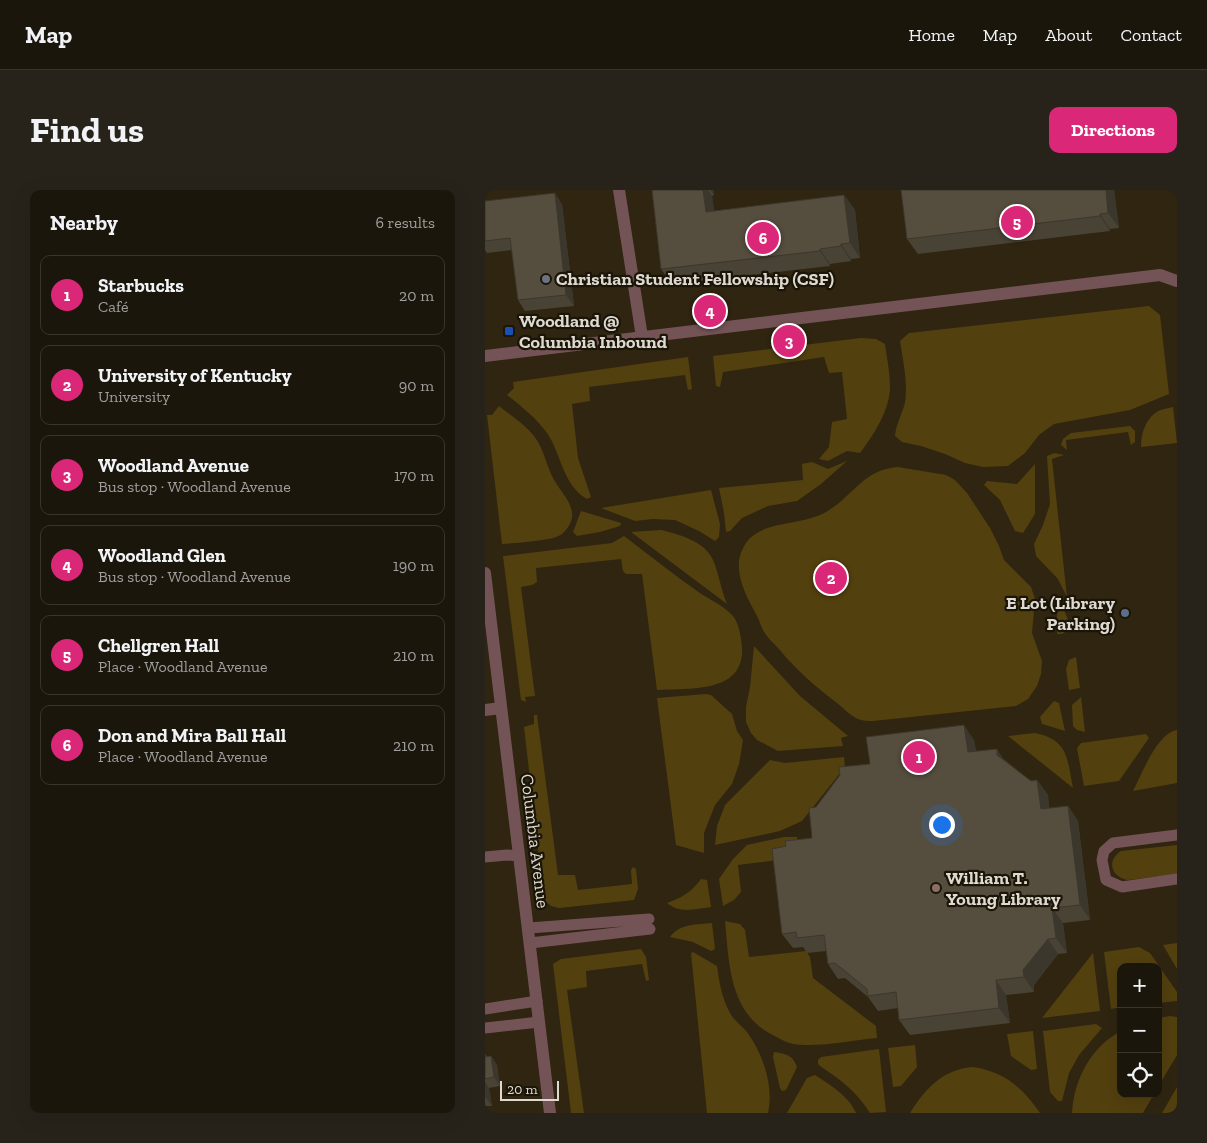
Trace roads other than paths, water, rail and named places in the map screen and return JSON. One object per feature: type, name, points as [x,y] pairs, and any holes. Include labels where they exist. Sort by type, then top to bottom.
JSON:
[{"type":"street","points":[[619,190],[642,338]]},
{"type":"street","points":[[485,356],[1161,275],[1177,281]]},
{"type":"street","name":"Columbia Avenue","points":[[485,572],[550,1113]]},
{"type":"street","points":[[485,710],[501,708]]},
{"type":"lane","points":[[1177,835],[1113,844],[1104,851],[1102,860],[1106,880],[1122,887],[1177,879]]},
{"type":"lane","points":[[485,857],[519,856]]},
{"type":"lane","points":[[529,928],[650,924],[530,943]]},
{"type":"lane","points":[[485,1009],[537,1001]]},
{"type":"lane","points":[[485,1028],[539,1022]]},
{"type":"place","name":"Chellgren Hall","points":[[1017,222]]},
{"type":"place","name":"Don and Mira Ball Hall","points":[[763,238]]},
{"type":"place","name":"Christian Student Fellowship (CSF)","points":[[546,279]]},
{"type":"place","name":"Woodland Glen","points":[[710,311]]},
{"type":"place","name":"Woodland @ Columbia Inbound","points":[[509,331]]},
{"type":"place","name":"Woodland Avenue","points":[[789,341]]},
{"type":"place","name":"University of Kentucky","points":[[831,578]]},
{"type":"place","name":"E Lot (Library Parking)","points":[[1125,613]]},
{"type":"place","name":"Starbucks","points":[[919,757]]},
{"type":"place","name":"William T. Young Library","points":[[936,888]]}]
